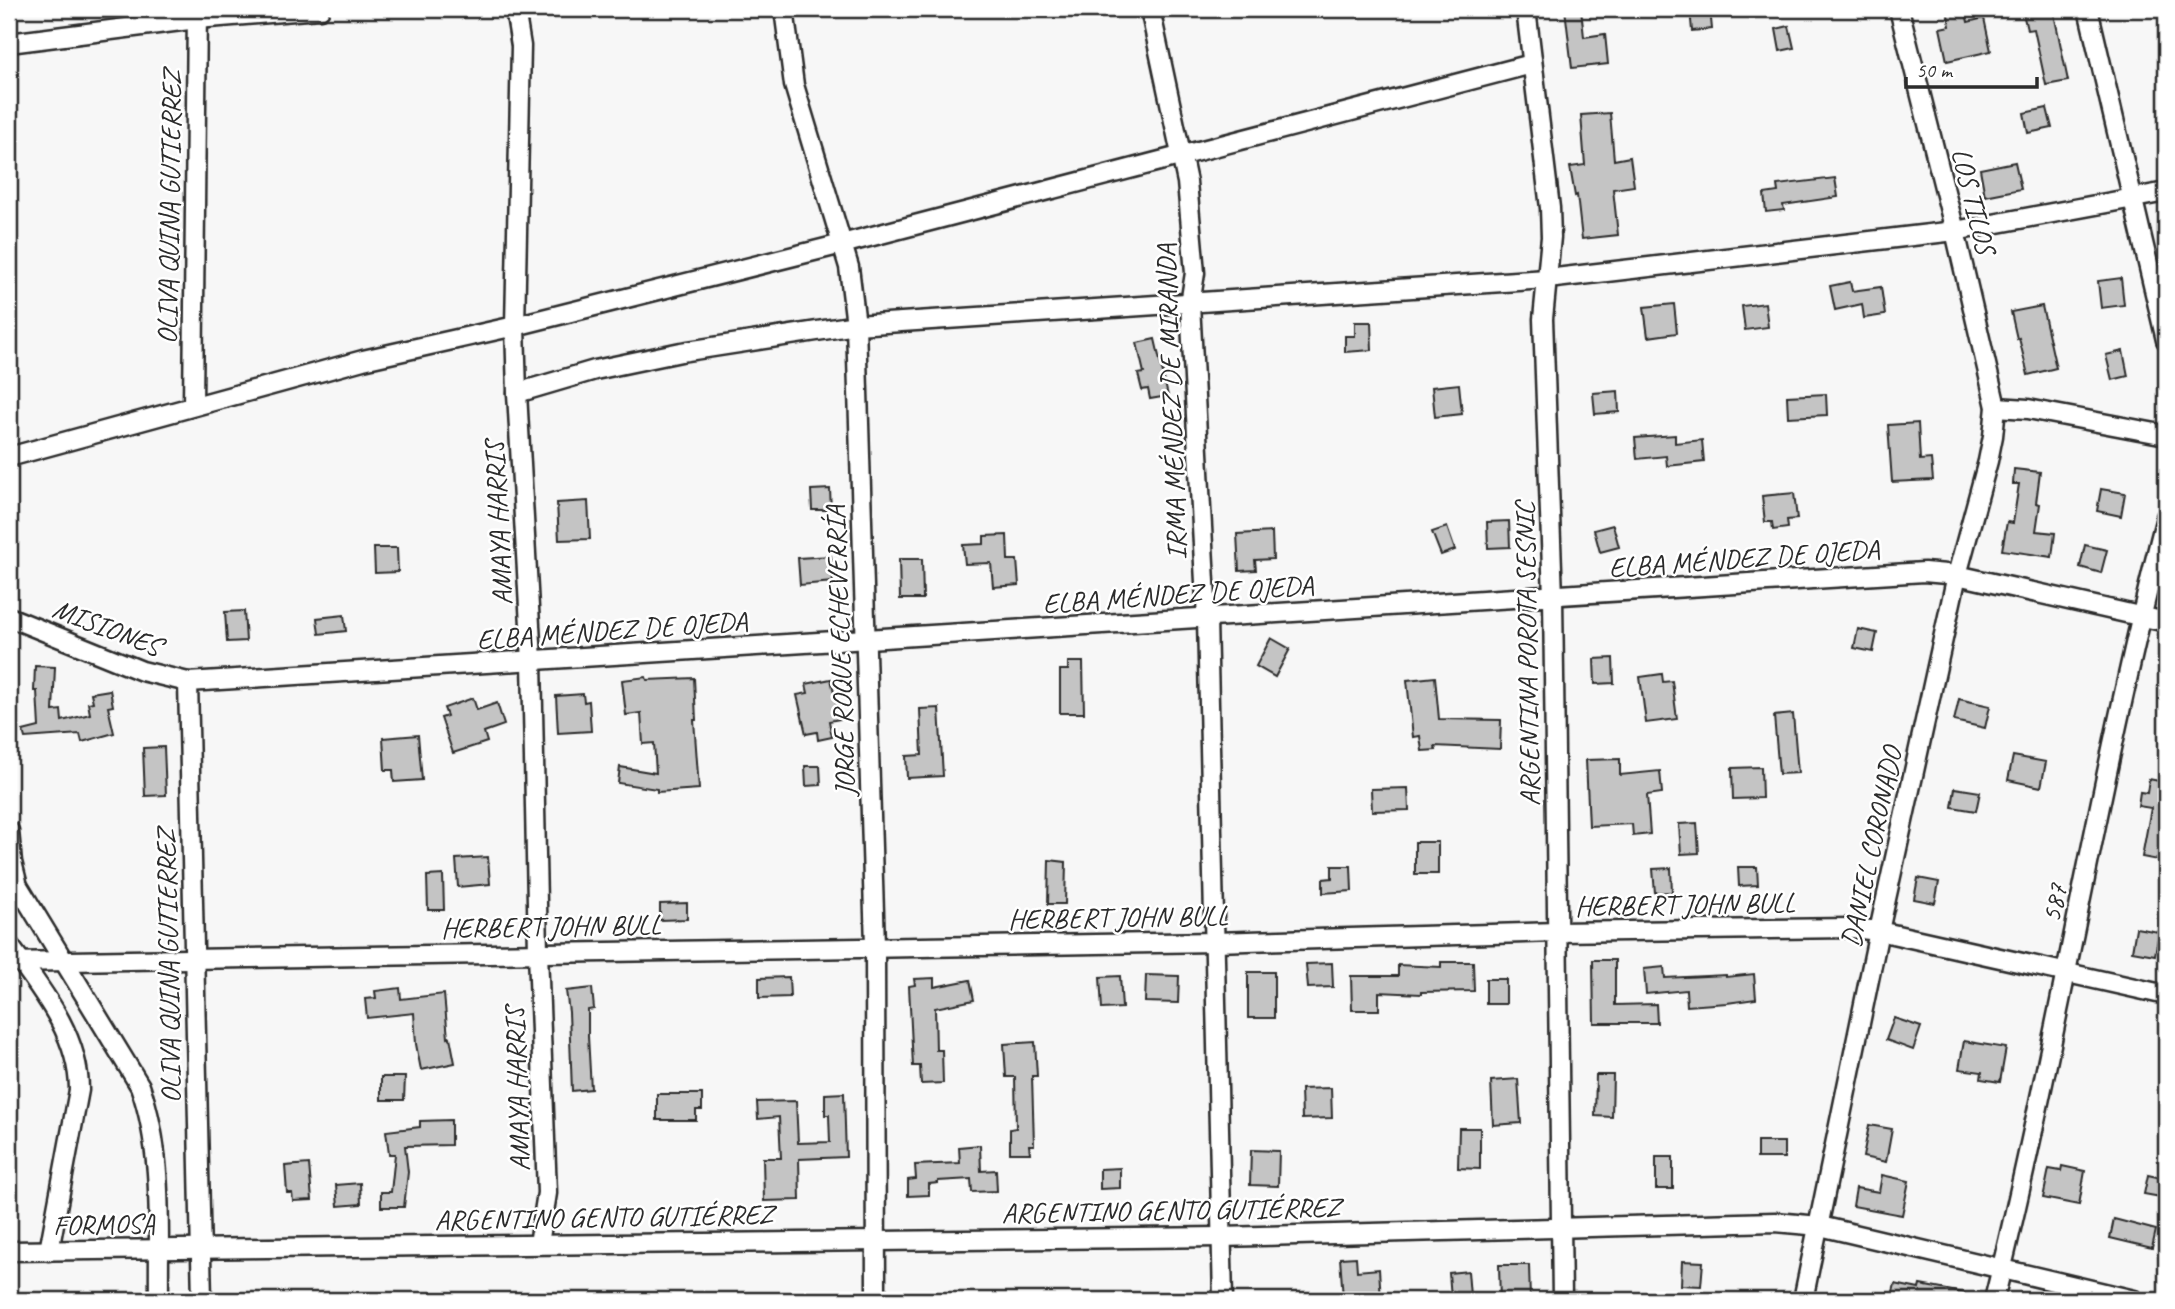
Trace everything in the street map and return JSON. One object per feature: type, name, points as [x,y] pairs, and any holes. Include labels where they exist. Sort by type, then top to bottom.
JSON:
[{"type":"street","points":[[9,43],[197,14],[320,9]]},
{"type":"street","name":"AMAYA HARRIS","points":[[515,9],[521,46],[515,326],[532,661],[538,953],[547,1193],[540,1244]]},
{"type":"street","name":"JORGE ROQUE ECHEVERRÍA","points":[[784,9],[794,85],[842,244],[852,285],[856,326],[875,946],[876,1300]]},
{"type":"street","name":"IRMA MÉNDEZ DE MIRANDA","points":[[1150,9],[1182,156],[1195,272],[1190,304],[1207,619],[1223,1300]]},
{"type":"street","name":"ARGENTINA POROTA SESNIC","points":[[1526,9],[1550,208],[1551,237],[1544,319],[1553,597],[1562,1300]]},
{"type":"street","name":"LOS TILOS","points":[[1899,9],[1996,407]]},
{"type":"street","points":[[2088,9],[2166,340]]},
{"type":"street","name":"OLIVA QUINA GUTIERREZ","points":[[193,406],[197,14]]},
{"type":"street","points":[[9,457],[363,360],[515,326],[842,244],[1532,64]]},
{"type":"street","points":[[517,393],[595,370],[681,352],[856,326],[1547,279],[1955,231],[2166,192]]},
{"type":"street","points":[[1996,407],[2028,409],[2166,435]]},
{"type":"street","name":"DANIEL CORONADO","points":[[1803,1300],[1879,930],[1957,575],[1988,461],[1996,407]]},
{"type":"street","name":"587","points":[[1994,1300],[2066,973],[2140,616],[2166,517]]},
{"type":"street","name":"ELBA MÉNDEZ DE OJEDA","points":[[188,682],[1924,572],[1957,575],[2166,622]]},
{"type":"street","name":"MISIONES","points":[[9,617],[142,671],[188,682]]},
{"type":"street","name":"OLIVA QUINA GUTIERREZ","points":[[188,682],[202,1300]]},
{"type":"street","points":[[9,831],[13,878],[140,1086],[149,1113],[157,1167],[159,1300]]},
{"type":"street","name":"HERBERT JOHN BULL","points":[[15,962],[1215,942],[1557,932],[1853,928],[1879,930],[2166,995]]},
{"type":"street","points":[[9,945],[15,962],[47,998],[60,1020],[79,1073],[79,1090],[49,1251]]},
{"type":"street","name":"ARGENTINO GENTO GUTIÉRREZ","points":[[201,1248],[1221,1237],[1775,1222],[1820,1226],[2134,1300]]},
{"type":"street","name":"FORMOSA","points":[[9,1251],[201,1248]]},
{"type":"building","points":[[1565,9],[1581,9],[1584,37],[1605,34],[1608,64],[1572,68]]},
{"type":"building","points":[[1690,9],[1710,9],[1712,29],[1692,31]]},
{"type":"building","points":[[1947,9],[1965,9],[1968,22],[1984,18],[1991,51],[1947,61],[1940,28],[1950,26]]},
{"type":"building","points":[[2022,9],[2053,9],[2068,81],[2046,85],[2034,29],[2027,30]]},
{"type":"building","points":[[1789,26],[1794,48],[1780,51],[1776,29]]},
{"type":"building","points":[[2047,108],[2052,128],[2028,133],[2024,113]]},
{"type":"building","points":[[1610,113],[1614,160],[1630,157],[1634,186],[1613,189],[1618,235],[1582,239],[1577,195],[1575,196],[1570,167],[1585,165],[1581,115]]},
{"type":"building","points":[[2015,162],[2021,189],[1985,196],[1980,169]]},
{"type":"building","points":[[1835,178],[1838,197],[1783,205],[1784,210],[1766,212],[1764,194],[1778,192],[1777,185]]},
{"type":"building","points":[[2121,278],[2124,305],[2101,308],[2098,281]]},
{"type":"building","points":[[1850,282],[1852,291],[1881,287],[1885,315],[1864,318],[1862,304],[1835,310],[1830,286]]},
{"type":"building","points":[[1765,303],[1768,327],[1745,330],[1742,306]]},
{"type":"building","points":[[1674,304],[1677,333],[1648,337],[1644,307]]},
{"type":"building","points":[[2042,306],[2056,368],[2028,375],[2011,312]]},
{"type":"building","points":[[1355,322],[1371,322],[1372,350],[1345,352],[1345,336],[1355,336]]},
{"type":"building","points":[[1155,339],[1168,396],[1150,399],[1148,389],[1142,390],[1138,374],[1144,373],[1137,343]]},
{"type":"building","points":[[2123,351],[2128,376],[2112,380],[2106,355]]},
{"type":"building","points":[[1459,384],[1462,414],[1435,417],[1432,387]]},
{"type":"building","points":[[1618,391],[1619,412],[1595,414],[1593,393]]},
{"type":"building","points":[[1826,394],[1827,415],[1788,417],[1787,396]]},
{"type":"building","points":[[1918,423],[1920,460],[1931,459],[1933,480],[1892,482],[1888,425]]},
{"type":"building","points":[[1675,435],[1675,443],[1702,440],[1704,462],[1667,466],[1666,456],[1637,459],[1635,438]]},
{"type":"building","points":[[2014,469],[2040,472],[2036,503],[2040,504],[2036,531],[2055,533],[2052,557],[2002,550],[2007,522],[2013,523],[2019,484],[2013,484]]},
{"type":"building","points":[[830,489],[831,510],[812,510],[811,490]]},
{"type":"building","points":[[2101,489],[2125,493],[2121,516],[2097,511]]},
{"type":"building","points":[[1794,493],[1797,519],[1787,520],[1788,528],[1773,530],[1772,522],[1765,522],[1762,496]]},
{"type":"building","points":[[588,501],[590,539],[559,540],[557,503]]},
{"type":"building","points":[[1509,521],[1510,547],[1488,548],[1487,522]]},
{"type":"building","points":[[1613,525],[1619,547],[1600,552],[1594,530]]},
{"type":"building","points":[[1447,527],[1455,550],[1441,555],[1432,532]]},
{"type":"building","points":[[1272,532],[1273,559],[1255,560],[1256,570],[1239,571],[1237,534]]},
{"type":"building","points":[[1007,535],[1008,560],[1017,560],[1019,585],[993,587],[991,563],[965,564],[963,545],[984,544],[984,536]]},
{"type":"building","points":[[2085,545],[2107,550],[2101,573],[2080,567]]},
{"type":"building","points":[[374,548],[397,548],[398,572],[375,573]]},
{"type":"building","points":[[831,556],[833,582],[800,585],[798,558]]},
{"type":"building","points":[[899,559],[922,559],[923,599],[900,599]]},
{"type":"building","points":[[244,611],[246,641],[227,642],[225,612]]},
{"type":"building","points":[[344,615],[346,631],[319,634],[317,618]]},
{"type":"building","points":[[1858,629],[1877,633],[1873,652],[1854,648]]},
{"type":"building","points":[[1271,638],[1290,649],[1275,677],[1256,666]]},
{"type":"building","points":[[1613,658],[1614,683],[1595,684],[1594,659]]},
{"type":"building","points":[[1068,662],[1083,662],[1084,713],[1060,713],[1060,670],[1068,670]]},
{"type":"building","points":[[35,666],[55,667],[53,711],[61,710],[62,721],[90,714],[88,703],[93,702],[91,693],[110,690],[113,706],[108,707],[114,733],[82,742],[80,734],[25,738],[23,731],[39,727],[37,691],[34,691]]},
{"type":"building","points":[[1662,674],[1663,682],[1672,681],[1677,719],[1646,723],[1640,677]]},
{"type":"building","points":[[646,677],[647,680],[694,678],[699,789],[657,792],[657,789],[618,783],[620,767],[656,773],[654,743],[643,744],[641,713],[626,715],[622,680]]},
{"type":"building","points":[[1435,677],[1439,719],[1501,720],[1500,749],[1435,746],[1436,750],[1422,751],[1420,736],[1413,737],[1407,680]]},
{"type":"building","points":[[831,679],[840,719],[829,721],[832,737],[818,740],[817,732],[806,734],[797,695],[808,693],[806,684]]},
{"type":"building","points":[[583,694],[584,702],[589,701],[591,731],[558,733],[556,696]]},
{"type":"building","points":[[473,698],[477,710],[497,703],[504,725],[484,732],[487,742],[453,753],[441,718],[447,716],[444,708]]},
{"type":"building","points":[[1959,699],[1990,706],[1985,728],[1954,721]]},
{"type":"building","points":[[939,708],[943,776],[907,778],[906,756],[922,755],[920,709]]},
{"type":"building","points":[[1793,714],[1798,773],[1779,774],[1774,716]]},
{"type":"building","points":[[418,735],[422,780],[394,782],[393,770],[385,770],[383,738]]},
{"type":"building","points":[[164,747],[166,795],[145,796],[143,748]]},
{"type":"building","points":[[2013,756],[2046,762],[2041,787],[2008,780]]},
{"type":"building","points":[[1620,759],[1620,775],[1660,771],[1662,793],[1647,795],[1650,834],[1633,836],[1632,824],[1589,826],[1586,760]]},
{"type":"building","points":[[805,766],[820,766],[821,785],[806,786]]},
{"type":"building","points":[[1761,767],[1762,798],[1733,799],[1732,768]]},
{"type":"building","points":[[2149,779],[2164,782],[2163,788],[2166,789],[2166,852],[2160,851],[2158,860],[2142,857],[2151,808],[2138,806],[2140,792],[2147,793]]},
{"type":"building","points":[[1408,788],[1409,810],[1372,811],[1371,789]]},
{"type":"building","points":[[1955,788],[1980,792],[1976,811],[1952,807]]},
{"type":"building","points":[[1697,823],[1699,853],[1681,854],[1679,824]]},
{"type":"building","points":[[1415,842],[1438,842],[1438,874],[1415,874]]},
{"type":"building","points":[[488,857],[490,884],[458,887],[456,859]]},
{"type":"building","points":[[1049,860],[1066,862],[1065,904],[1048,904]]},
{"type":"building","points":[[1332,866],[1351,866],[1352,891],[1323,893],[1323,879],[1332,878]]},
{"type":"building","points":[[1738,867],[1757,867],[1758,885],[1739,886]]},
{"type":"building","points":[[1671,868],[1672,892],[1655,893],[1653,869]]},
{"type":"building","points":[[443,875],[444,910],[428,910],[427,876]]},
{"type":"building","points":[[1918,878],[1939,882],[1935,903],[1914,899]]},
{"type":"building","points":[[687,903],[687,919],[660,920],[660,904]]},
{"type":"building","points":[[2136,928],[2159,932],[2155,955],[2132,951]]},
{"type":"building","points":[[1593,960],[1615,960],[1615,1005],[1656,1004],[1657,1023],[1594,1023]]},
{"type":"building","points":[[1441,962],[1473,962],[1474,991],[1421,994],[1379,992],[1379,1010],[1352,1010],[1351,976],[1398,976],[1398,965],[1441,967]]},
{"type":"building","points":[[1332,963],[1333,987],[1308,988],[1306,964]]},
{"type":"building","points":[[1664,967],[1665,978],[1754,974],[1756,999],[1687,1006],[1686,990],[1646,994],[1644,969]]},
{"type":"building","points":[[1248,972],[1274,972],[1274,1018],[1248,1018]]},
{"type":"building","points":[[1146,975],[1179,976],[1178,1003],[1145,1002]]},
{"type":"building","points":[[1120,976],[1122,1008],[1102,1009],[1100,977]]},
{"type":"building","points":[[789,977],[790,997],[759,998],[759,978]]},
{"type":"building","points":[[934,978],[934,987],[970,980],[974,1000],[935,1008],[936,1050],[942,1050],[943,1083],[921,1084],[920,1066],[913,1066],[909,986],[915,985],[914,979]]},
{"type":"building","points":[[1486,979],[1506,979],[1506,1004],[1486,1004]]},
{"type":"building","points":[[400,988],[401,999],[444,994],[448,1038],[450,1037],[455,1063],[421,1070],[414,1013],[367,1018],[365,999],[376,998],[375,991]]},
{"type":"building","points":[[592,988],[594,1009],[588,1010],[591,1089],[572,1091],[566,991]]},
{"type":"building","points":[[1894,1018],[1921,1027],[1913,1050],[1886,1040]]},
{"type":"building","points":[[1964,1041],[2006,1048],[2000,1082],[1981,1079],[1982,1072],[1959,1069]]},
{"type":"building","points":[[1035,1042],[1037,1076],[1032,1076],[1034,1145],[1029,1145],[1030,1153],[1010,1153],[1010,1129],[1016,1128],[1015,1077],[1006,1077],[1004,1044]]},
{"type":"building","points":[[1596,1075],[1613,1075],[1612,1117],[1595,1116]]},
{"type":"building","points":[[381,1077],[405,1077],[404,1100],[381,1100]]},
{"type":"building","points":[[1518,1079],[1521,1123],[1493,1125],[1491,1081]]},
{"type":"building","points":[[1331,1088],[1332,1118],[1302,1119],[1301,1089]]},
{"type":"building","points":[[844,1093],[846,1157],[799,1159],[800,1200],[764,1201],[763,1158],[781,1158],[779,1117],[758,1119],[757,1102],[796,1101],[798,1143],[830,1142],[829,1115],[825,1115],[825,1094]]},
{"type":"building","points":[[657,1094],[702,1094],[702,1110],[696,1110],[696,1120],[657,1120]]},
{"type":"building","points":[[451,1120],[451,1145],[405,1146],[408,1172],[404,1207],[381,1207],[381,1192],[391,1192],[395,1154],[389,1154],[386,1131],[420,1127],[420,1121]]},
{"type":"building","points":[[1869,1125],[1892,1129],[1886,1162],[1863,1157]]},
{"type":"building","points":[[1459,1128],[1480,1128],[1480,1169],[1458,1168]]},
{"type":"building","points":[[1757,1142],[1784,1142],[1784,1158],[1757,1158]]},
{"type":"building","points":[[980,1145],[981,1171],[996,1170],[997,1191],[972,1192],[971,1179],[938,1181],[929,1184],[929,1195],[908,1196],[908,1180],[916,1179],[915,1165],[960,1163],[959,1147]]},
{"type":"building","points":[[1251,1150],[1279,1151],[1278,1186],[1250,1185]]},
{"type":"building","points":[[1656,1157],[1673,1157],[1673,1189],[1656,1189]]},
{"type":"building","points":[[309,1164],[312,1200],[293,1201],[292,1193],[287,1193],[285,1166]]},
{"type":"building","points":[[2062,1166],[2085,1171],[2079,1205],[2043,1198],[2049,1169],[2061,1171]]},
{"type":"building","points":[[1120,1168],[1120,1188],[1100,1189],[1100,1169]]},
{"type":"building","points":[[1882,1175],[1909,1181],[1902,1215],[1853,1206],[1856,1188],[1879,1192]]},
{"type":"building","points":[[2148,1175],[2166,1179],[2166,1198],[2144,1194]]},
{"type":"building","points":[[360,1183],[361,1204],[338,1206],[336,1185]]},
{"type":"building","points":[[2114,1219],[2156,1230],[2152,1248],[2110,1238]]},
{"type":"building","points":[[1356,1257],[1357,1271],[1379,1269],[1381,1300],[1343,1298],[1340,1258]]},
{"type":"building","points":[[1682,1261],[1703,1262],[1701,1286],[1681,1285]]},
{"type":"building","points":[[1499,1265],[1529,1265],[1530,1300],[1500,1300]]},
{"type":"building","points":[[1468,1271],[1470,1296],[1451,1298],[1449,1273]]},
{"type":"building","points":[[1895,1284],[1919,1289],[1920,1285],[1964,1293],[1964,1300],[1891,1300]]}]
